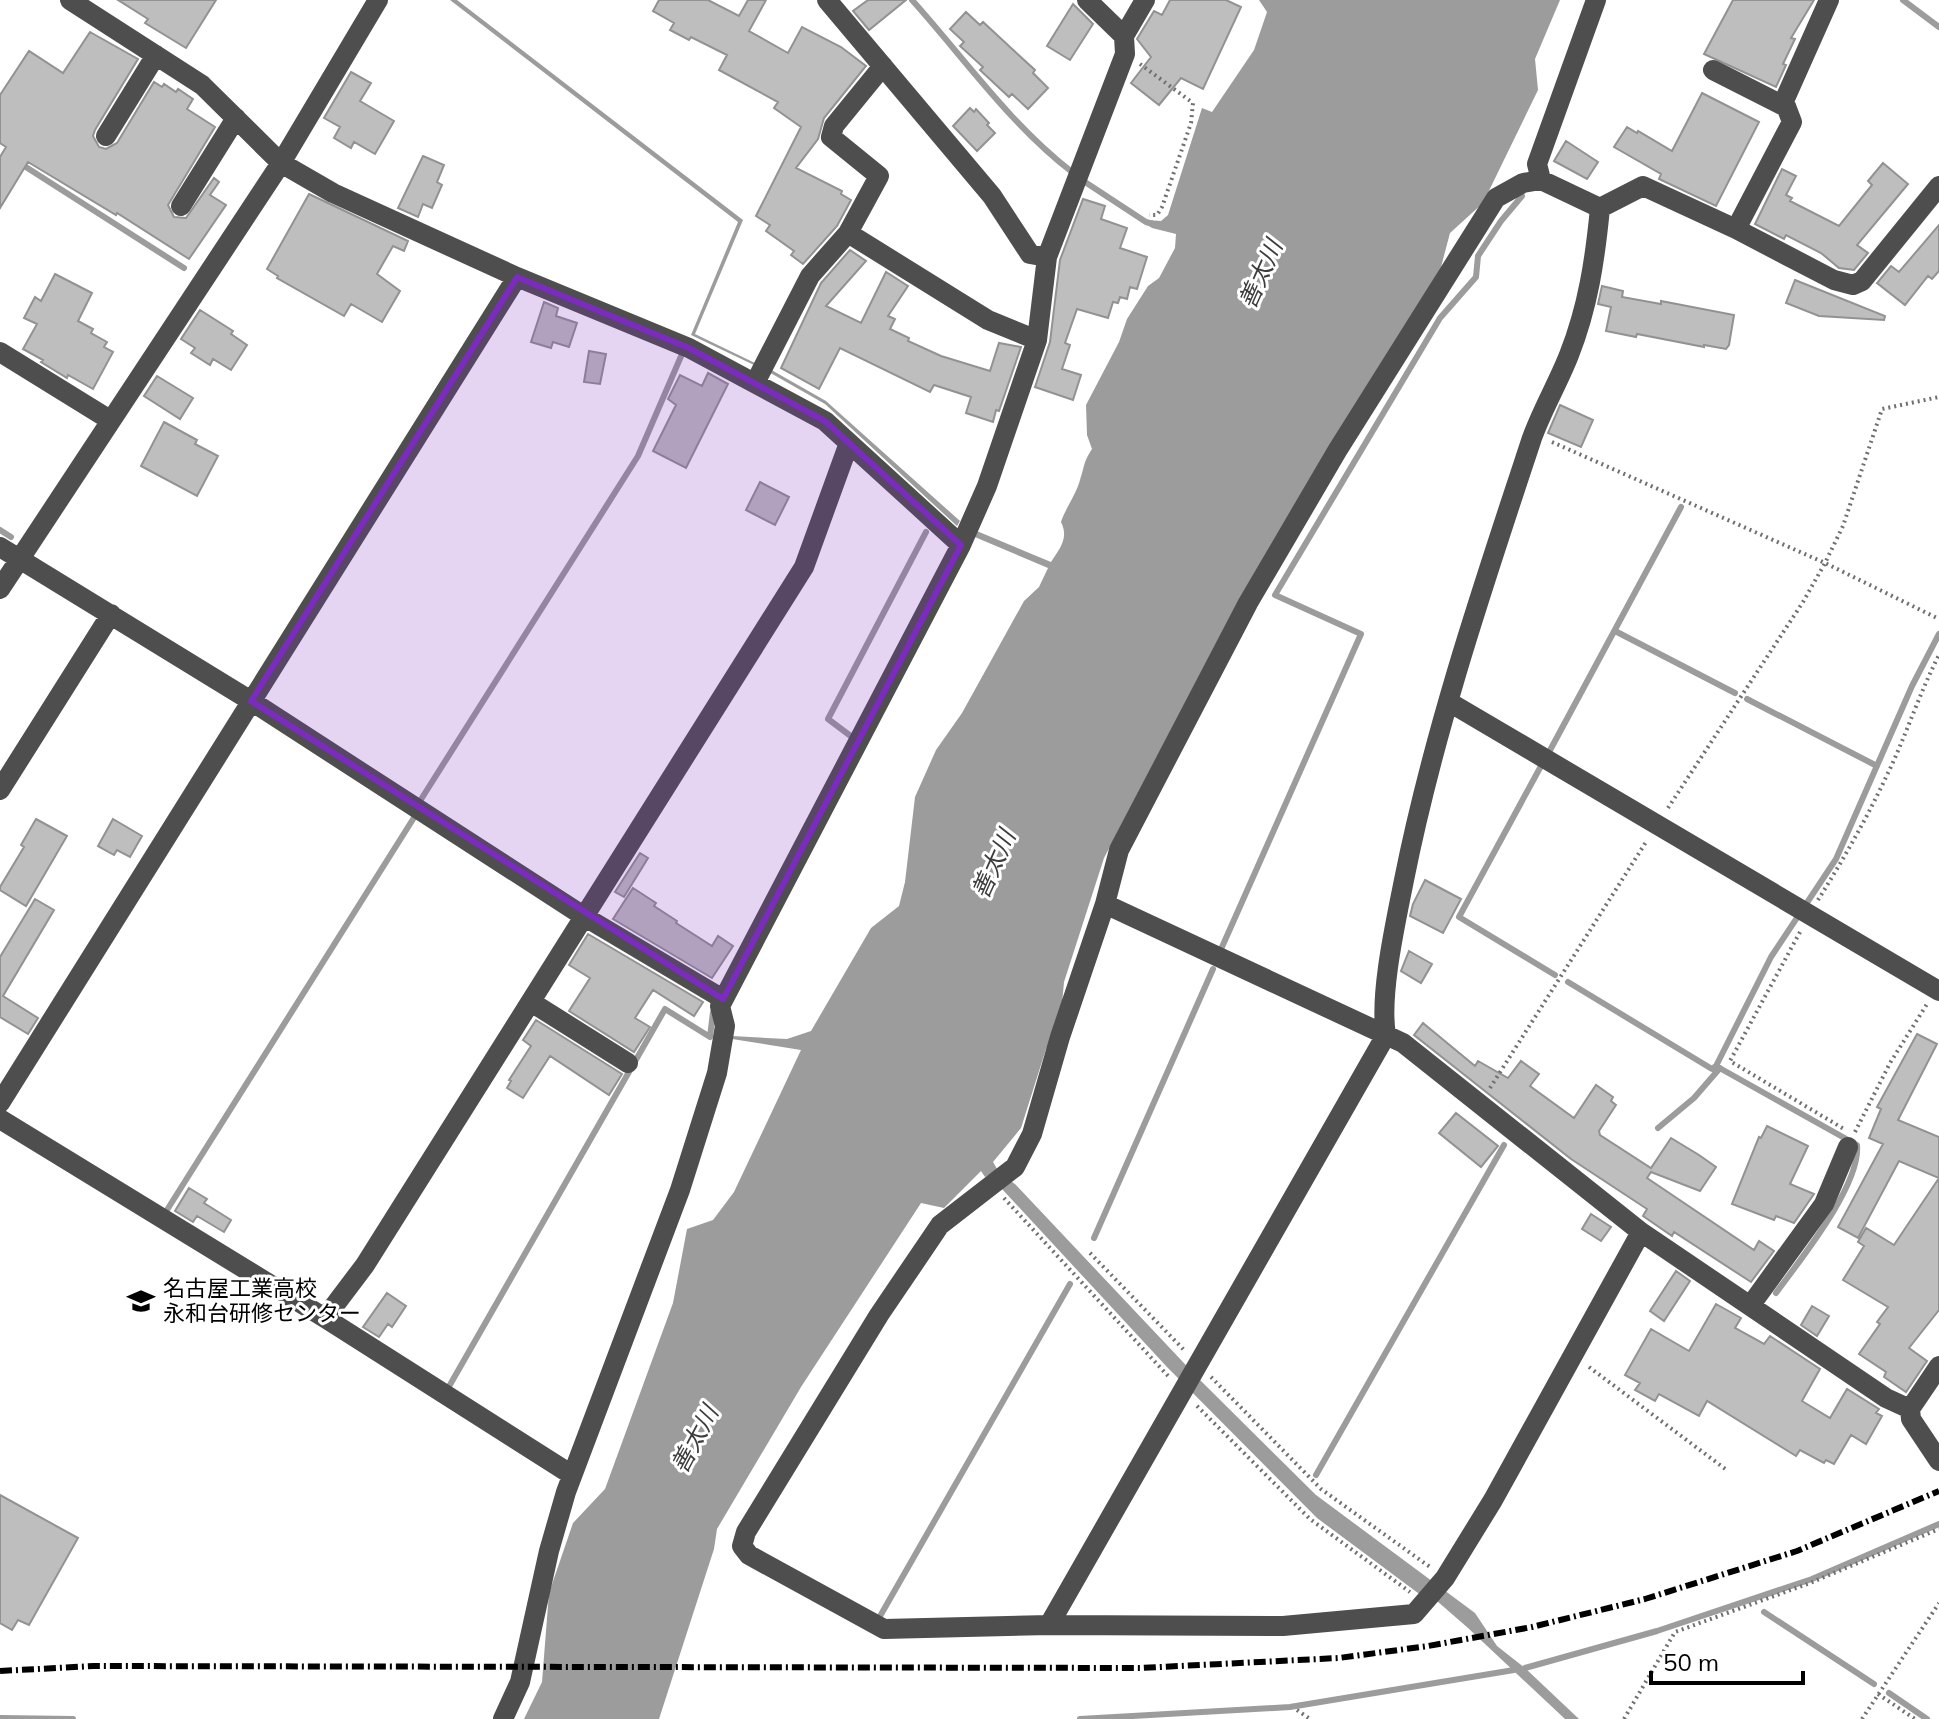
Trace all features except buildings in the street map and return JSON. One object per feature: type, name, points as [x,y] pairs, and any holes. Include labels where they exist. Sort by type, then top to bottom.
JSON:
[{"type":"street","points":[[70,0],[202,85],[281,163],[333,193],[517,277],[689,348],[756,381],[825,421],[961,545]]},
{"type":"street","points":[[0,589],[281,163],[378,0]]},
{"type":"street","points":[[827,0],[992,196],[1030,254],[1047,257]]},
{"type":"street","points":[[1087,0],[1124,45]]},
{"type":"street","points":[[503,1719],[520,1682],[549,1551],[572,1475],[680,1190],[717,1073],[725,1026],[720,1006],[961,545],[987,486],[1037,340],[1047,257],[1124,45],[1145,0]]},
{"type":"street","points":[[1541,180],[1537,164],[1596,0]]},
{"type":"street","points":[[1736,229],[1792,122],[1784,101],[1829,0]]},
{"type":"street","points":[[106,136],[156,55]]},
{"type":"street","points":[[756,381],[810,276],[848,233],[879,176],[831,137],[834,126],[883,66]]},
{"type":"street","points":[[1713,70],[1786,107]]},
{"type":"street","points":[[181,206],[236,118]]},
{"type":"street","points":[[1600,208],[1541,180],[1523,183],[1496,198],[1337,451],[1248,603],[1119,850],[1105,904],[1060,1037],[1032,1134],[1015,1167],[940,1225],[879,1315],[792,1455],[746,1532],[742,1546],[749,1555],[884,1629],[1049,1625],[1283,1626],[1414,1614],[1445,1578],[1493,1500],[1641,1232]]},
{"type":"street","points":[[1600,208],[1643,186],[1736,229],[1834,280],[1853,285],[1862,281],[1939,186]]},
{"type":"street","points":[[1049,1625],[1386,1035],[1383,1016],[1398,911],[1415,824],[1449,702],[1533,434],[1570,354],[1594,271],[1600,208]]},
{"type":"street","points":[[848,233],[988,320],[1037,340]]},
{"type":"street","points":[[0,1103],[517,277]]},
{"type":"street","points":[[0,352],[110,420]]},
{"type":"street","points":[[325,1318],[365,1265],[804,567],[849,443]]},
{"type":"street","points":[[0,547],[251,701],[585,917],[723,999]]},
{"type":"street","points":[[0,790],[111,614]]},
{"type":"street","points":[[1449,702],[1938,990]]},
{"type":"street","points":[[1105,904],[1403,1043],[1641,1232],[1886,1398],[1910,1409]]},
{"type":"street","points":[[531,1002],[628,1063]]},
{"type":"street","points":[[0,1119],[325,1318],[572,1475]]},
{"type":"street","points":[[1750,1306],[1824,1204],[1850,1141]]},
{"type":"street","points":[[1939,1366],[1910,1409],[1911,1419],[1939,1461]]},
{"type":"path","points":[[1124,45],[1193,103],[1191,123],[1162,207],[1157,215],[1149,215]]},
{"type":"path","points":[[1479,1105],[1803,602],[1843,526],[1882,409],[1939,397]]},
{"type":"path","points":[[1533,434],[1825,563],[1939,619]]},
{"type":"path","points":[[1850,1141],[1890,1063],[1938,990]]},
{"type":"path","points":[[1090,1253],[1321,1489],[1445,1578]]},
{"type":"path","points":[[1574,1355],[1728,1471]]},
{"type":"path","points":[[1624,1719],[1675,1632],[1810,1583],[1939,1529]]},
{"type":"path","points":[[1862,1719],[1939,1603]]},
{"type":"path","points":[[1878,1694],[1915,1719]]},
{"type":"path","points":[[1297,1710],[1310,1719]]},
{"type":"highlighted area","points":[[517,277],[689,348],[825,421],[961,545],[723,999],[251,701]]},
{"type":"water","points":[[450,0],[457,0],[743,220],[695,334],[754,365],[691,335],[738,222]]},
{"type":"water","name":"善太川","points":[[1259,0],[1560,0],[1535,59],[1538,90],[1483,203],[1450,233],[1441,267],[1232,613],[1104,858],[1064,982],[1060,1026],[1046,1049],[1021,1128],[993,1162],[1000,1174],[1015,1184],[1199,1379],[1316,1495],[1475,1613],[1497,1646],[1579,1719],[1565,1719],[1437,1601],[1418,1593],[1317,1518],[1167,1367],[989,1175],[985,1177],[981,1171],[944,1208],[921,1203],[801,1387],[717,1529],[714,1549],[659,1719],[524,1719],[542,1682],[549,1593],[573,1523],[605,1489],[673,1303],[687,1229],[713,1220],[734,1192],[801,1050],[732,1039],[732,1036],[787,1039],[811,1031],[871,928],[899,906],[905,882],[915,797],[936,750],[962,713],[1024,601],[1039,587],[1048,568],[970,535],[972,529],[1051,562],[1060,547],[1064,538],[1061,522],[1092,449],[1087,435],[1086,405],[1119,342],[1127,319],[1148,286],[1159,278],[1175,248],[1176,234],[1145,223],[1147,220],[1161,221],[1168,215],[1202,108],[1212,112],[1254,50],[1267,12]]},
{"type":"water","points":[[768,368],[826,401],[960,521],[957,526],[825,404],[767,371]]},
{"type":"waterway","points":[[912,0],[1008,112],[1072,172]]},
{"type":"waterway","points":[[1903,0],[1939,27]]},
{"type":"waterway","points":[[18,162],[184,268]]},
{"type":"waterway","points":[[1085,182],[1153,224]]},
{"type":"waterway","points":[[1222,947],[1361,634],[1275,595],[1440,318],[1476,277],[1478,256],[1522,196]]},
{"type":"waterway","points":[[420,801],[638,456],[682,354]]},
{"type":"waterway","points":[[1548,754],[1681,507]]},
{"type":"waterway","points":[[0,530],[11,537]]},
{"type":"waterway","points":[[852,737],[828,719],[926,532]]},
{"type":"waterway","points":[[1615,631],[1735,693]]},
{"type":"waterway","points":[[1716,1066],[1771,957],[1836,859],[1912,686],[1939,634]]},
{"type":"waterway","points":[[1747,699],[1877,766]]},
{"type":"waterway","points":[[1541,766],[1459,917],[1555,975]]},
{"type":"waterway","points":[[167,1210],[415,816]]},
{"type":"waterway","points":[[1094,1238],[1213,969]]},
{"type":"waterway","points":[[1568,982],[1712,1069],[1716,1066],[1857,1145],[1856,1161],[1839,1201],[1776,1293]]},
{"type":"waterway","points":[[447,1390],[665,1009],[710,1037],[713,1012]]},
{"type":"waterway","points":[[1658,1128],[1694,1098],[1720,1068]]},
{"type":"waterway","points":[[1316,1475],[1504,1145]]},
{"type":"waterway","points":[[879,1618],[1070,1284]]},
{"type":"waterway","points":[[1525,1668],[1657,1631],[1812,1579],[1939,1524]]},
{"type":"waterway","points":[[1764,1612],[1874,1684]]},
{"type":"waterway","points":[[1080,1719],[1290,1707],[1514,1670]]},
{"type":"waterway","points":[[1889,1693],[1927,1719]]},
{"type":"waterway","points":[[0,1718],[73,1719]]},
{"type":"railway","points":[[0,1671],[94,1666],[1140,1668],[1339,1658],[1532,1627],[1645,1599],[1797,1551],[1939,1491]]},
{"type":"place","name":"名古屋工業高校 永和台研修センター","points":[[141,1301]]}]
